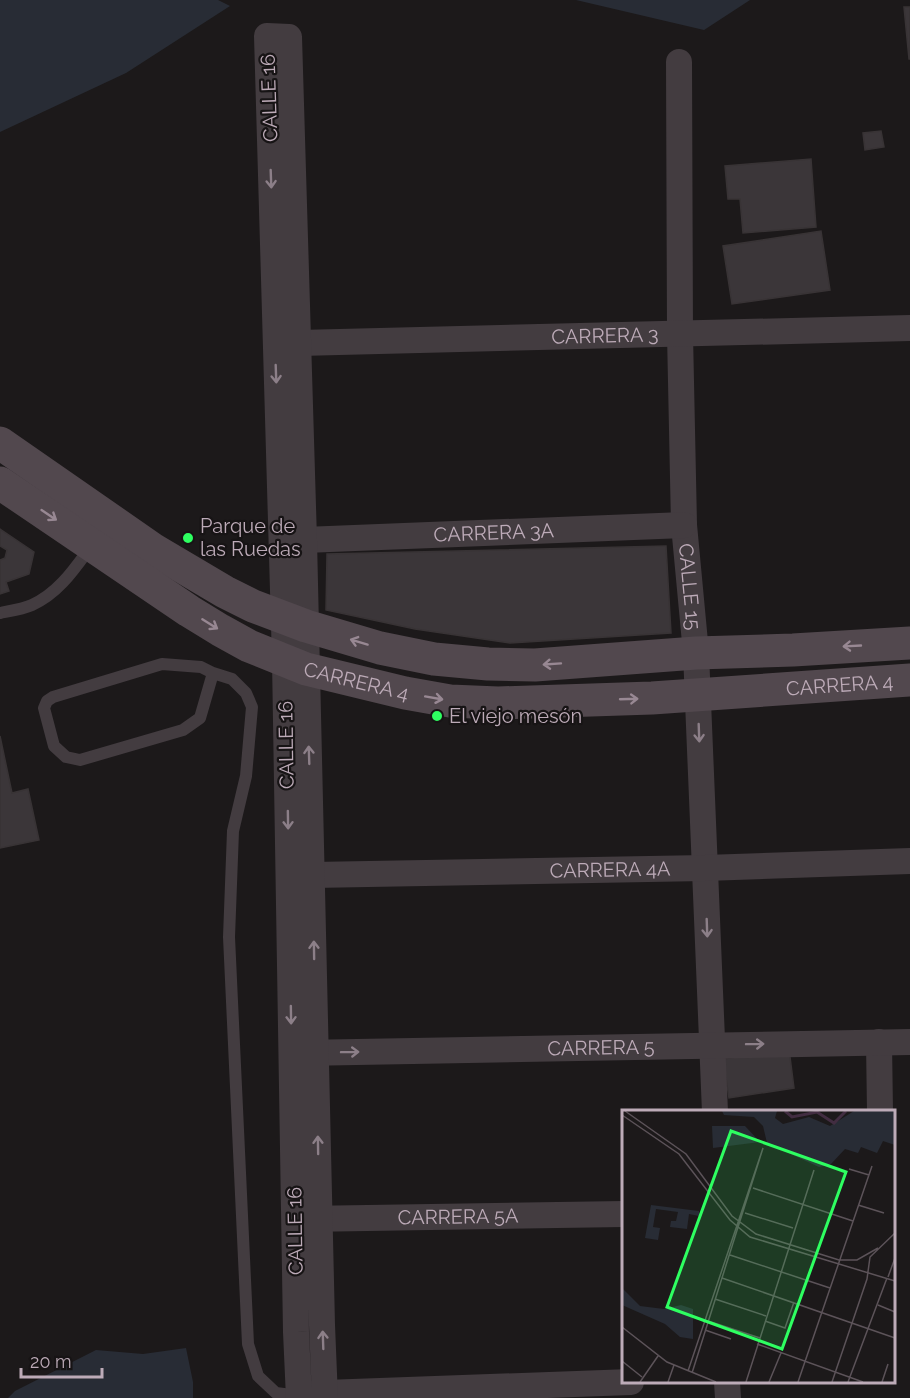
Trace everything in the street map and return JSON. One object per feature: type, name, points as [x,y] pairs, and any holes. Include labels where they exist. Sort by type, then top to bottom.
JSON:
[{"type":"main road","name":"CARRERA 4","points":[[0,443],[101,532],[129,552],[220,630],[249,646],[296,665],[405,693],[450,700],[498,703],[698,696],[910,680]]},
{"type":"main road","name":"CARRERA 4","points":[[0,483],[101,532]]},
{"type":"main road","name":"CARRERA 4","points":[[129,552],[154,550],[225,592],[294,622],[380,648],[434,659],[535,665],[696,653],[910,643]]},
{"type":"street","name":"CALLE 16","points":[[294,622],[304,540],[289,37],[267,36],[294,622],[296,665],[304,1053],[320,1218],[325,1395]]},
{"type":"street","name":"CALLE 15","points":[[679,62],[680,334],[684,525],[696,653],[715,1110]]},
{"type":"street","name":"CARRERA 3","points":[[299,343],[910,328]]},
{"type":"street","name":"CARRERA 3A","points":[[304,540],[684,525]]},
{"type":"street","name":"CALLE 16","points":[[296,665],[312,875],[294,1220],[299,1397]]},
{"type":"street","name":"CARRERA 4A","points":[[312,875],[705,868],[910,861]]},
{"type":"street","points":[[879,1042],[880,1110]]},
{"type":"street","name":"CARRERA 5","points":[[304,1053],[910,1042]]},
{"type":"street","name":"CARRERA 5A","points":[[294,1220],[622,1214]]},
{"type":"street","points":[[299,1397],[622,1382]]},
{"type":"street","points":[[727,1383],[728,1398]]},
{"type":"lane","points":[[0,613],[32,606],[54,592],[72,573],[101,532]]},
{"type":"lane","points":[[213,673],[200,718],[183,730],[80,760],[66,757],[54,746],[44,708],[47,701],[53,697],[162,664],[201,667],[232,679],[246,693],[252,706],[246,776],[233,831],[229,937],[248,1344],[258,1376],[276,1393],[299,1397]]},
{"type":"shaded area","points":[[0,0],[218,0],[230,6],[126,73],[0,132]]},
{"type":"shaded area","points":[[576,0],[750,0],[704,30]]},
{"type":"shaded area","points":[[186,1348],[193,1382],[193,1398],[8,1398],[15,1391],[96,1350],[143,1354]]},
{"type":"building","points":[[904,7],[910,7],[910,59],[909,59]]},
{"type":"building","points":[[881,131],[884,147],[865,150],[863,133]]},
{"type":"building","points":[[811,159],[816,227],[743,233],[740,199],[728,199],[725,166]]},
{"type":"building","points":[[821,231],[830,290],[732,304],[723,246]]},
{"type":"building","points":[[0,529],[34,552],[29,574],[6,582],[9,591],[0,594],[0,560],[5,558],[7,550],[0,546]]},
{"type":"building","points":[[666,546],[671,633],[510,643],[415,629],[326,610],[327,554]]},
{"type":"building","points":[[0,736],[12,793],[28,789],[39,840],[0,848]]},
{"type":"building","points":[[789,1049],[794,1088],[729,1098],[723,1059]]},
{"type":"place","name":"Parque de las Ruedas","points":[[188,538]]},
{"type":"place","name":"El viejo mesón","points":[[437,716]]}]
